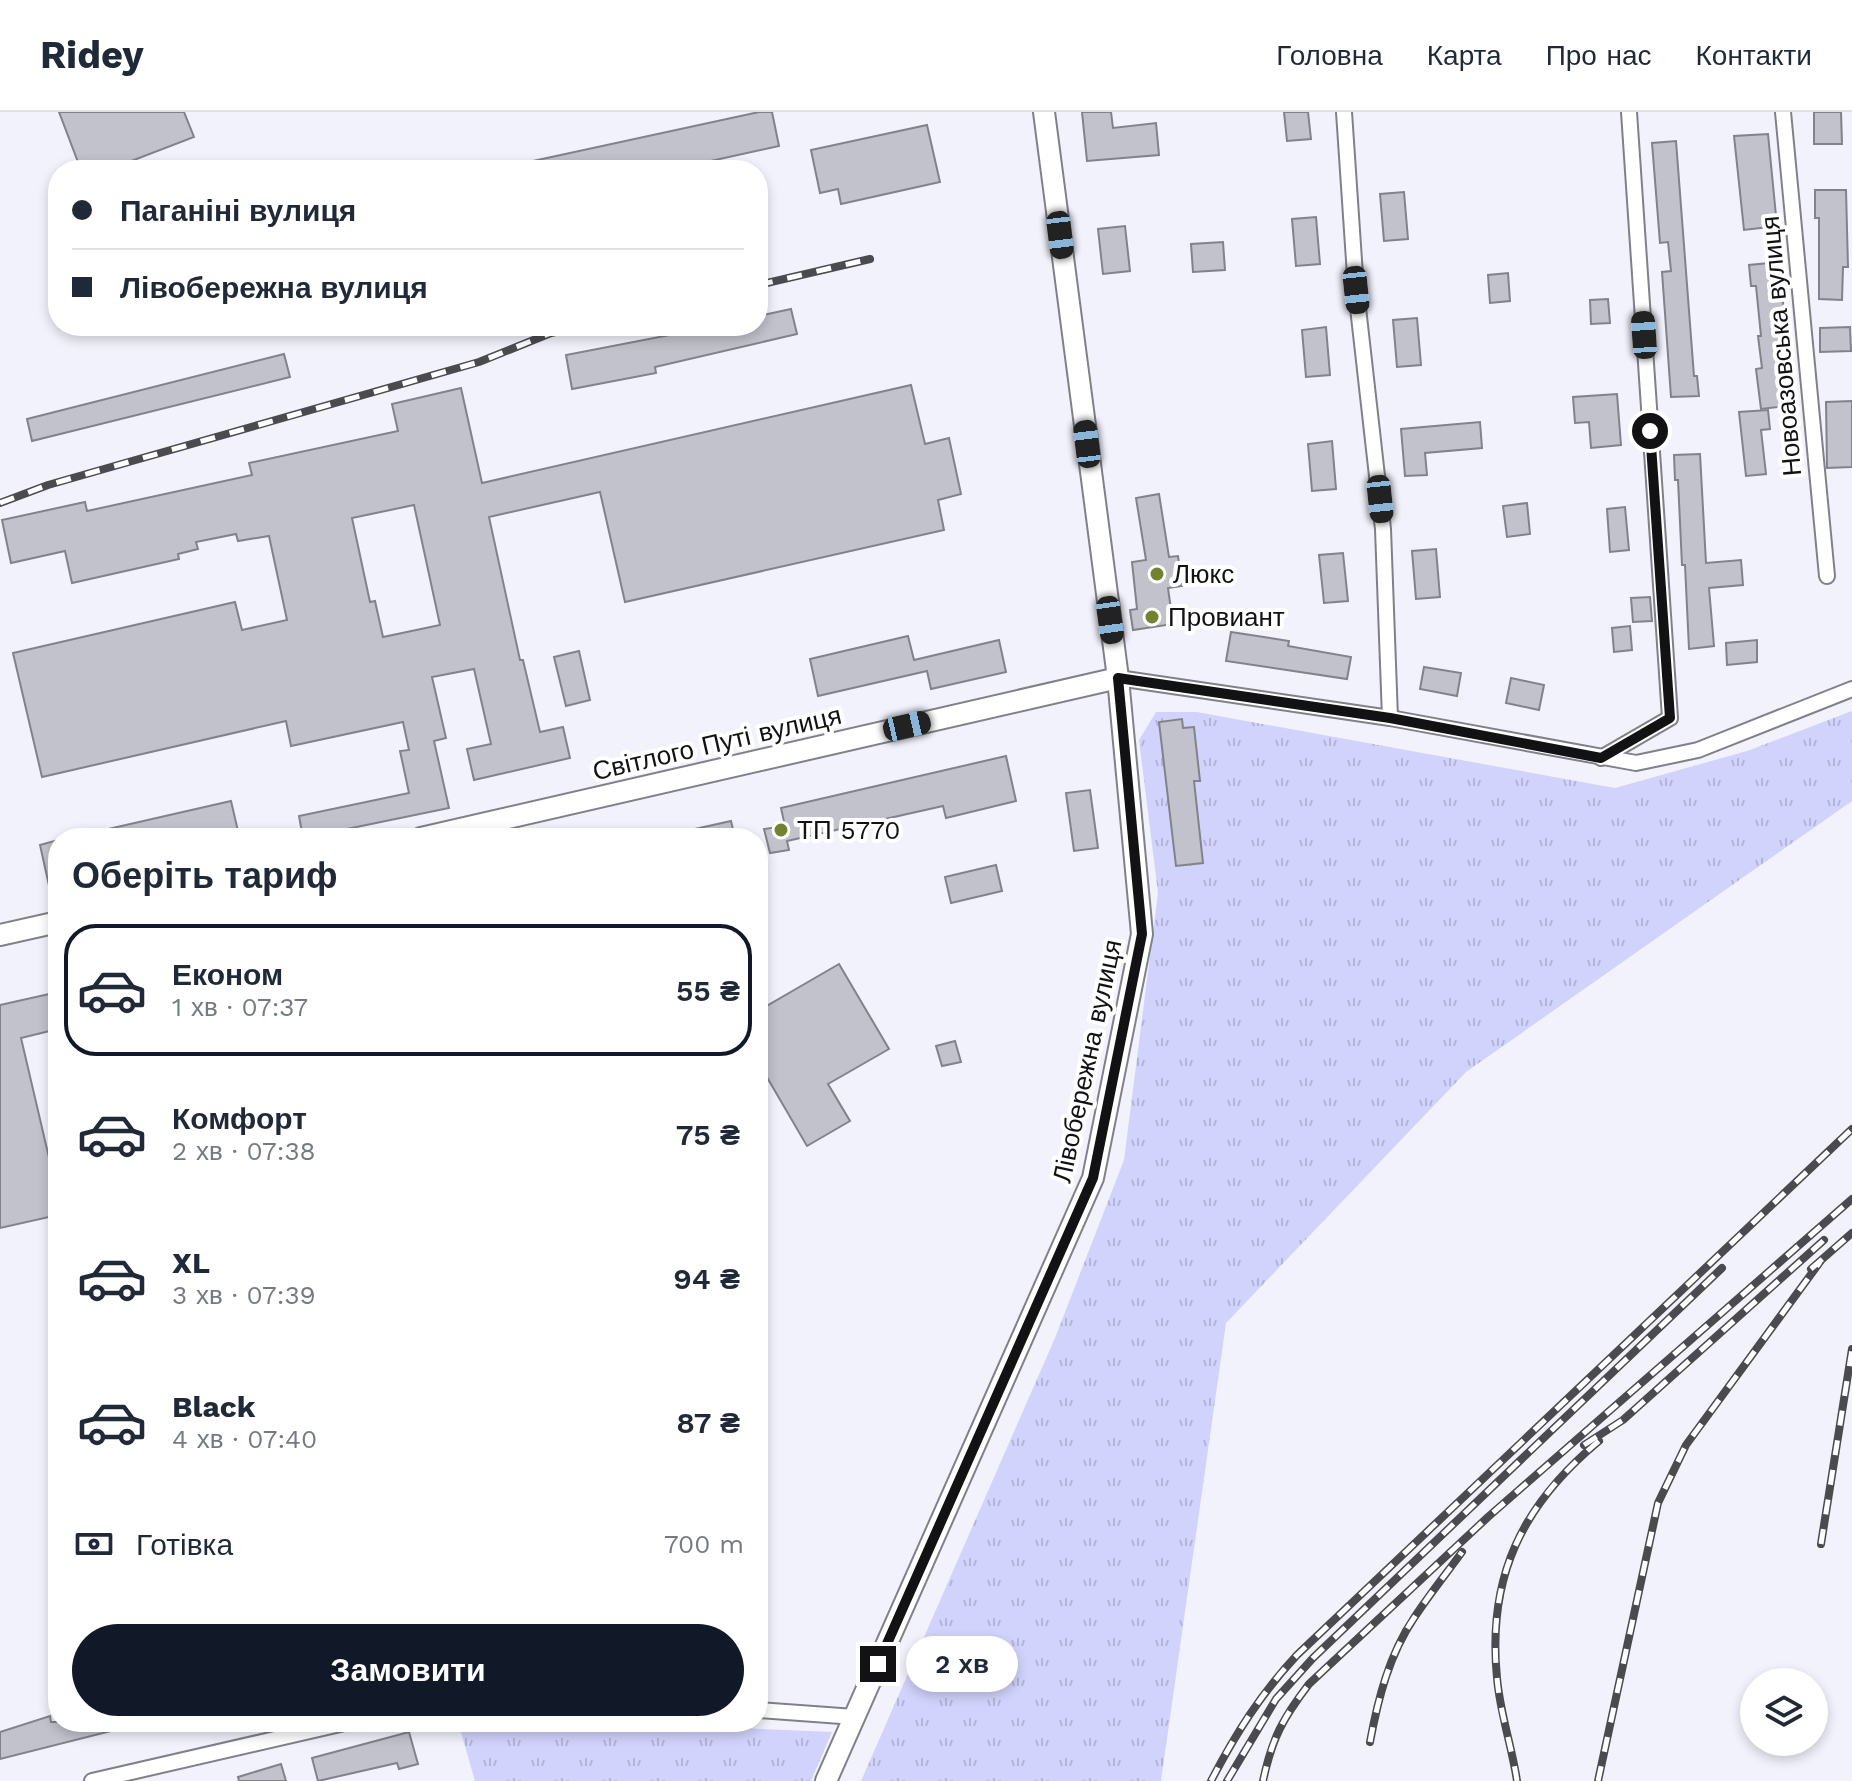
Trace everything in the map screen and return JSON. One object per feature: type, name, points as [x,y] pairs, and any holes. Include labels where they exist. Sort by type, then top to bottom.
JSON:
[{"type":"main road","name":"Лівобережна вулиця","points":[[826,1781],[1093,1178],[1142,934],[1118,678],[1044,112]]},
{"type":"main road","name":"Світлого Путі вулиця","points":[[465,828],[1118,678]]},
{"type":"main road","points":[[0,935],[48,924]]},
{"type":"street","points":[[1344,112],[1356,290],[1383,529],[1390,718]]},
{"type":"street","points":[[1601,758],[1670,718],[1629,112]]},
{"type":"street","name":"Новоазовська вулиця","points":[[1783,112],[1827,576]]},
{"type":"street","points":[[1118,678],[1390,718],[1636,763],[1698,750],[1852,689]]},
{"type":"street","points":[[768,1711],[855,1717]]},
{"type":"street","points":[[92,1781],[305,1732]]},
{"type":"green space","points":[[1852,711],[1852,801],[1466,1072],[1226,1323],[1161,1781],[861,1781],[1055,1338],[1124,1160],[1158,893],[1139,740],[1156,712],[1197,712],[1615,788],[1747,751]]},
{"type":"green space","points":[[768,1729],[832,1732],[811,1781],[475,1781],[461,1732],[768,1732]]},
{"type":"building","points":[[59,112],[184,112],[194,137],[134,160],[77,160]]},
{"type":"building","points":[[759,112],[772,112],[779,146],[715,160],[537,160]]},
{"type":"building","points":[[1082,112],[1111,112],[1113,128],[1156,123],[1159,155],[1087,161]]},
{"type":"building","points":[[1284,112],[1308,112],[1311,139],[1287,141]]},
{"type":"building","points":[[1814,112],[1841,112],[1842,144],[1814,144]]},
{"type":"building","points":[[927,125],[940,182],[841,204],[838,189],[820,193],[811,150]]},
{"type":"building","points":[[1768,134],[1777,226],[1744,230],[1734,136]]},
{"type":"building","points":[[1676,141],[1694,376],[1697,376],[1699,396],[1671,397],[1662,272],[1671,271],[1668,242],[1660,243],[1652,143]]},
{"type":"building","points":[[1815,190],[1846,190],[1848,267],[1843,267],[1842,300],[1819,299],[1819,218],[1815,218]]},
{"type":"building","points":[[1404,192],[1408,239],[1384,241],[1380,194]]},
{"type":"building","points":[[1316,217],[1320,264],[1296,266],[1292,219]]},
{"type":"building","points":[[1125,226],[1130,271],[1103,274],[1098,229]]},
{"type":"building","points":[[1223,242],[1225,270],[1193,272],[1191,244]]},
{"type":"building","points":[[1780,262],[1784,316],[1781,316],[1796,405],[1761,409],[1756,369],[1762,368],[1758,336],[1761,336],[1756,286],[1751,286],[1749,265]]},
{"type":"building","points":[[1508,273],[1510,301],[1490,303],[1488,275]]},
{"type":"building","points":[[1608,299],[1610,323],[1591,324],[1590,300]]},
{"type":"building","points":[[791,309],[797,334],[655,367],[656,373],[572,389],[566,355],[665,336],[768,336],[768,314]]},
{"type":"building","points":[[1417,318],[1421,365],[1397,367],[1393,320]]},
{"type":"building","points":[[1326,327],[1330,375],[1306,377],[1302,330]]},
{"type":"building","points":[[1850,327],[1851,351],[1820,352],[1820,328]]},
{"type":"building","points":[[284,354],[290,377],[32,441],[27,419]]},
{"type":"building","points":[[911,385],[925,444],[949,438],[961,494],[938,500],[944,530],[625,602],[600,492],[489,517],[520,660],[523,660],[540,732],[563,727],[570,758],[474,780],[467,749],[491,744],[474,669],[432,677],[446,738],[434,741],[449,808],[352,828],[301,828],[299,816],[409,793],[400,751],[409,750],[403,722],[291,746],[286,721],[42,777],[13,653],[235,602],[242,630],[287,620],[269,536],[238,541],[236,534],[196,542],[198,549],[178,554],[179,559],[72,583],[65,551],[11,563],[2,520],[85,502],[87,511],[252,475],[249,463],[398,431],[392,404],[461,388],[482,483]],"holes":[[[414,505],[440,625],[383,637],[375,601],[370,602],[352,518]]]},
{"type":"building","points":[[1617,394],[1621,445],[1591,448],[1589,422],[1575,423],[1573,397]]},
{"type":"building","points":[[1852,401],[1852,467],[1827,468],[1826,402]]},
{"type":"building","points":[[1768,410],[1770,429],[1761,430],[1766,474],[1746,476],[1739,412]]},
{"type":"building","points":[[1480,422],[1482,448],[1425,453],[1427,475],[1405,476],[1401,429]]},
{"type":"building","points":[[1332,441],[1336,489],[1312,491],[1308,444]]},
{"type":"building","points":[[1700,454],[1706,563],[1741,560],[1743,585],[1709,588],[1714,646],[1689,649],[1685,565],[1682,565],[1674,455]]},
{"type":"building","points":[[1159,494],[1169,557],[1178,556],[1182,586],[1168,588],[1173,624],[1133,630],[1130,610],[1137,609],[1132,562],[1146,560],[1136,498]]},
{"type":"building","points":[[1527,503],[1530,534],[1507,537],[1503,506]]},
{"type":"building","points":[[1625,507],[1629,550],[1610,552],[1607,509]]},
{"type":"building","points":[[1436,549],[1440,597],[1416,599],[1412,551]]},
{"type":"building","points":[[1343,553],[1348,601],[1324,603],[1319,555]]},
{"type":"building","points":[[1650,597],[1652,621],[1633,622],[1631,598]]},
{"type":"building","points":[[1630,626],[1632,650],[1614,652],[1612,628]]},
{"type":"building","points":[[1231,632],[1289,641],[1288,646],[1351,657],[1347,679],[1226,661]]},
{"type":"building","points":[[908,636],[914,660],[999,640],[1006,672],[931,689],[927,671],[818,696],[810,659]]},
{"type":"building","points":[[1757,640],[1757,662],[1727,665],[1726,643]]},
{"type":"building","points":[[579,651],[590,700],[566,706],[554,657]]},
{"type":"building","points":[[1424,667],[1461,673],[1457,696],[1420,689]]},
{"type":"building","points":[[1511,678],[1544,685],[1539,710],[1506,703]]},
{"type":"building","points":[[1182,719],[1183,728],[1194,727],[1200,781],[1194,781],[1203,863],[1176,866],[1159,722]]},
{"type":"building","points":[[1006,756],[1016,801],[946,818],[943,806],[787,841],[789,850],[770,853],[768,828],[785,826],[781,808]]},
{"type":"building","points":[[1090,790],[1098,848],[1074,851],[1066,793]]},
{"type":"building","points":[[231,801],[237,828],[113,828]]},
{"type":"building","points":[[731,821],[733,828],[699,828]]},
{"type":"building","points":[[48,843],[48,881],[40,845]]},
{"type":"building","points":[[996,865],[1002,891],[951,903],[945,877]]},
{"type":"building","points":[[839,964],[889,1049],[828,1084],[850,1121],[807,1146],[768,1079],[768,1005]]},
{"type":"building","points":[[48,994],[48,1031],[21,1038],[48,1153],[48,1217],[0,1228],[0,1005]]},
{"type":"building","points":[[955,1041],[961,1062],[942,1066],[936,1046]]},
{"type":"building","points":[[48,1717],[48,1732],[107,1732],[0,1759],[0,1732]]},
{"type":"building","points":[[409,1732],[418,1764],[399,1769],[397,1763],[318,1781],[312,1758]]},
{"type":"building","points":[[281,1764],[286,1781],[239,1781],[238,1777]]},
{"type":"railway","points":[[768,283],[870,259]]},
{"type":"railway","points":[[0,503],[48,485],[479,362],[544,336]]},
{"type":"railway","points":[[1211,1781],[1250,1715],[1297,1655],[1852,1129]]},
{"type":"railway","points":[[1263,1781],[1280,1729],[1309,1684],[1488,1517],[1852,1199]]},
{"type":"railway","points":[[1811,1269],[1852,1233]]},
{"type":"railway","points":[[1584,1445],[1623,1420],[1824,1240]]},
{"type":"railway","points":[[1598,1781],[1658,1503],[1686,1445],[1820,1262]]},
{"type":"railway","points":[[1227,1781],[1276,1699],[1313,1658],[1722,1268]]},
{"type":"railway","points":[[1821,1544],[1852,1349]]},
{"type":"railway","points":[[1517,1781],[1497,1678],[1495,1641],[1505,1576],[1515,1546],[1530,1517],[1572,1465],[1599,1441]]},
{"type":"railway","points":[[1370,1742],[1391,1662],[1405,1632],[1462,1552]]},
{"type":"place","name":"Люкс","points":[[1157,574]]},
{"type":"place","name":"Провиант","points":[[1152,617]]},
{"type":"place","name":"ТП 5770","points":[[781,830]]},
{"type":"route","points":[[878,1664],[1093,1178],[1142,934],[1118,678],[1390,718],[1601,758],[1670,718],[1650,431]]}]
